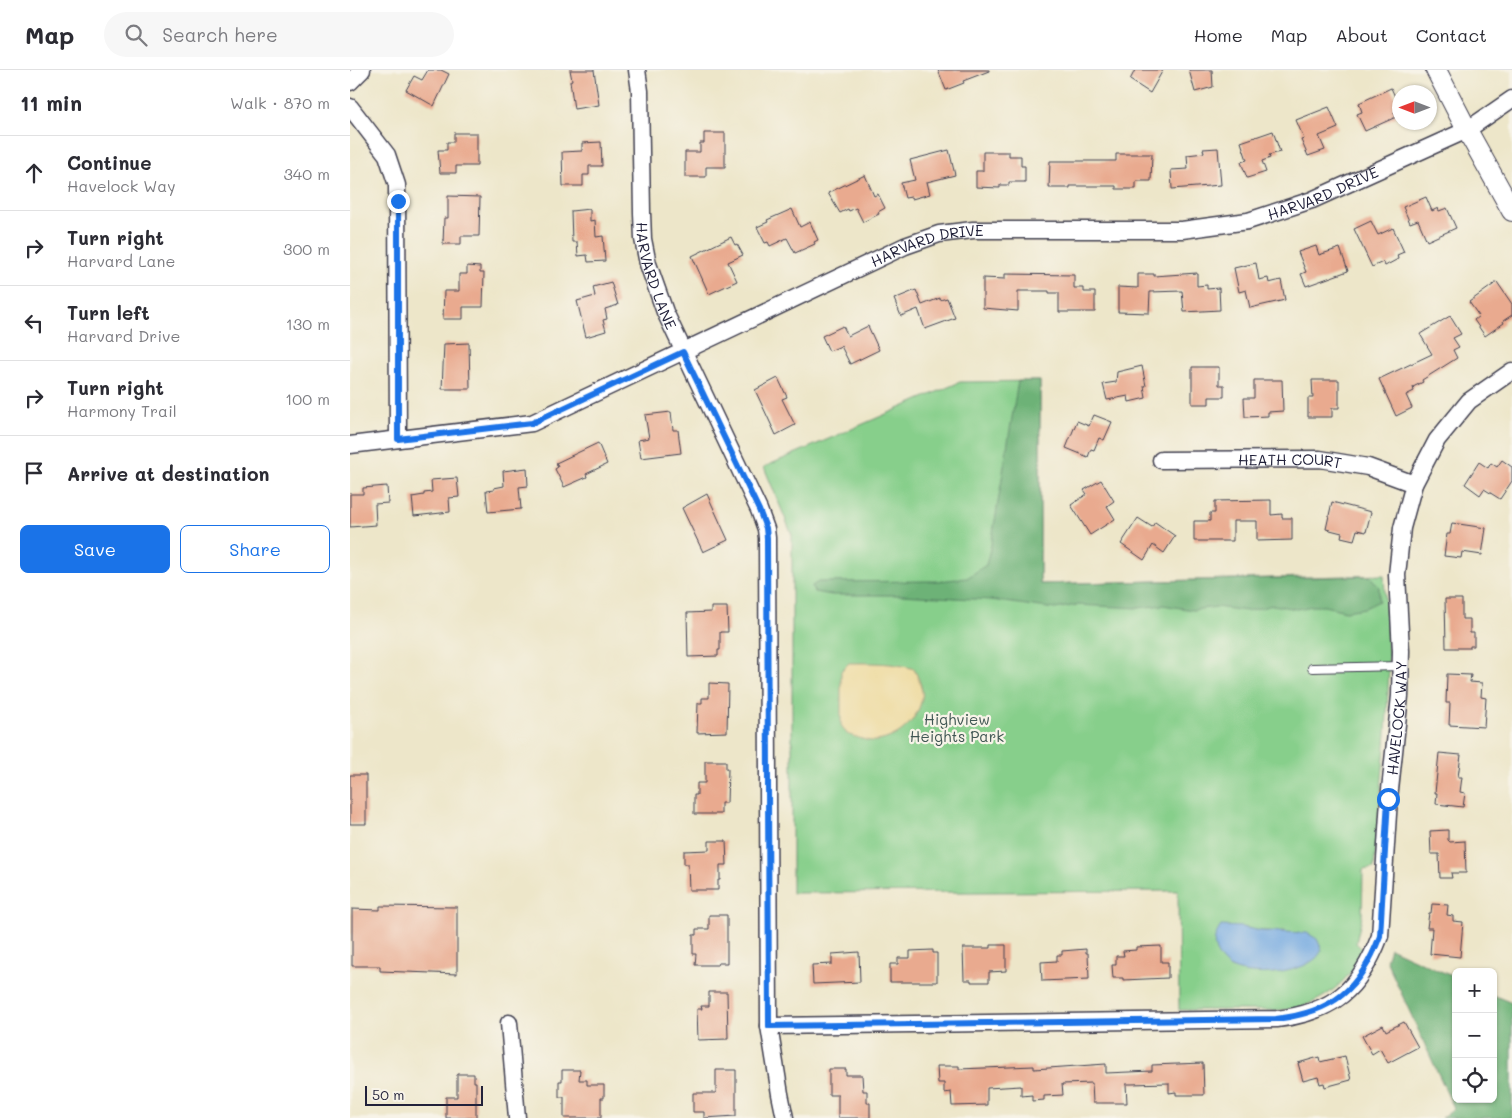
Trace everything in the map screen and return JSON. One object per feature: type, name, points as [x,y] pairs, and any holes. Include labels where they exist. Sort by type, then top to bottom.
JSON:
[{"type":"street","points":[[350,82],[362,70]]},
{"type":"street","name":"HARVARD LANE","points":[[637,70],[640,91],[643,239],[648,264],[655,288],[683,352],[766,528],[769,1026],[780,1094],[786,1118]]},
{"type":"street","points":[[1436,70],[1512,211]]},
{"type":"street","name":"HARVARD DRIVE","points":[[350,445],[532,423],[905,246],[939,234],[973,230],[1182,230],[1248,221],[1312,200],[1467,130],[1512,99]]},
{"type":"street","points":[[350,106],[387,155],[397,185],[398,439]]},
{"type":"street","name":"HAVELOCK WAY","points":[[769,1026],[1276,1019],[1298,1016],[1316,1010],[1334,1001],[1350,988],[1363,972],[1373,955],[1380,936],[1388,799],[1399,705],[1401,666],[1398,575],[1402,528],[1414,484],[1437,440],[1469,401],[1512,371]]},
{"type":"street","name":"HEATH COURT","points":[[1161,460],[1320,459],[1368,468],[1414,484]]},
{"type":"street","points":[[509,1023],[518,1118]]},
{"type":"lane","points":[[1312,668],[1401,666]]},
{"type":"green space","points":[[1018,381],[1040,381],[1040,584],[1370,576],[1379,587],[1379,601],[1365,608],[1346,611],[1324,606],[1297,609],[1273,605],[1247,611],[1216,607],[1193,610],[1163,605],[1139,608],[1077,605],[1055,609],[991,600],[902,595],[832,595],[814,592],[812,586],[818,582],[938,581],[967,578],[986,565]]},
{"type":"green space","name":"Highview Heights Park","points":[[1040,381],[1040,584],[1384,575],[1389,669],[1386,734],[1374,868],[1363,870],[1362,916],[1356,943],[1364,951],[1343,981],[1325,996],[1303,1006],[1285,1010],[1179,1010],[1178,891],[792,893],[792,535],[764,467],[960,382]],"holes":[[[1242,927],[1261,931],[1286,931],[1302,966],[1266,973],[1230,968]]]},
{"type":"green space","points":[[1390,948],[1452,976],[1452,1103],[1497,1103],[1497,997],[1512,1003],[1512,1118],[1441,1118],[1454,1108],[1386,960]]},
{"type":"sand","points":[[849,663],[890,664],[914,669],[921,687],[922,698],[916,714],[900,732],[877,741],[866,740],[847,734],[841,725],[841,671]]},
{"type":"water","points":[[1221,926],[1242,927],[1261,931],[1307,933],[1317,939],[1322,950],[1316,958],[1307,964],[1286,971],[1262,974],[1240,971],[1227,965],[1220,959],[1216,951],[1215,938]]},
{"type":"building","points":[[428,70],[441,70],[449,74],[434,106],[406,90],[414,76],[422,80]]},
{"type":"building","points":[[570,70],[594,70],[599,105],[574,109]]},
{"type":"building","points":[[938,70],[989,70],[989,71],[946,90]]},
{"type":"building","points":[[1135,70],[1163,70],[1150,93],[1130,80]]},
{"type":"building","points":[[1189,70],[1212,70],[1213,87],[1195,92]]},
{"type":"building","points":[[1391,88],[1392,119],[1365,131],[1357,114],[1362,112],[1359,103]]},
{"type":"building","points":[[1329,107],[1338,128],[1319,136],[1325,150],[1308,156],[1301,140],[1304,139],[1296,120]]},
{"type":"building","points":[[1273,131],[1280,152],[1269,155],[1270,158],[1262,161],[1266,172],[1247,178],[1241,162],[1247,160],[1241,142]]},
{"type":"building","points":[[454,133],[477,133],[477,166],[456,166],[456,173],[440,173],[438,150],[447,150],[447,142],[454,142]]},
{"type":"building","points":[[704,133],[725,133],[725,167],[706,167],[706,177],[685,177],[685,152],[700,152],[700,143],[704,143]]},
{"type":"building","points":[[601,142],[602,166],[589,166],[589,175],[583,175],[583,186],[563,186],[562,152],[582,151],[582,143]]},
{"type":"building","points":[[1218,148],[1221,185],[1172,189],[1171,170],[1188,169],[1187,155],[1204,153],[1203,149]]},
{"type":"building","points":[[949,150],[955,175],[927,182],[930,194],[912,199],[911,197],[905,198],[901,183],[915,180],[910,160]]},
{"type":"building","points":[[983,152],[1009,152],[1009,156],[1021,156],[1021,166],[1025,166],[1025,182],[1009,182],[1009,185],[1000,185],[1000,188],[976,187],[976,171],[983,171]]},
{"type":"building","points":[[1116,154],[1152,154],[1151,181],[1136,181],[1136,189],[1116,189],[1116,186],[1049,188],[1050,161],[1116,161]]},
{"type":"building","points":[[865,175],[874,196],[878,194],[885,208],[878,212],[879,214],[863,222],[856,208],[840,213],[828,193]]},
{"type":"building","points":[[448,196],[480,197],[479,236],[461,236],[461,244],[443,244],[444,218],[448,218]]},
{"type":"building","points":[[1426,197],[1432,211],[1438,208],[1439,211],[1447,208],[1456,228],[1427,241],[1418,220],[1410,223],[1403,207]]},
{"type":"building","points":[[590,209],[590,221],[595,220],[596,237],[603,236],[605,261],[588,262],[587,255],[578,256],[577,242],[572,242],[571,211]]},
{"type":"building","points":[[792,209],[800,227],[810,222],[818,240],[814,242],[815,244],[795,253],[787,238],[770,246],[768,242],[765,243],[757,227],[768,222],[767,220]]},
{"type":"building","points":[[1371,221],[1378,235],[1393,228],[1404,252],[1397,255],[1398,259],[1385,266],[1383,262],[1372,267],[1354,229]]},
{"type":"building","points":[[731,237],[743,255],[728,262],[737,281],[709,294],[692,256]]},
{"type":"building","points":[[1316,246],[1319,255],[1340,248],[1348,271],[1306,286],[1301,274],[1306,272],[1298,252]]},
{"type":"building","points":[[1256,263],[1259,280],[1268,278],[1269,283],[1281,280],[1285,300],[1250,308],[1246,290],[1239,292],[1234,268]]},
{"type":"building","points":[[467,266],[480,267],[480,273],[484,273],[483,307],[463,307],[463,319],[443,319],[444,291],[459,291],[459,274],[467,274]]},
{"type":"building","points":[[1197,273],[1197,286],[1207,285],[1207,289],[1219,288],[1220,310],[1184,312],[1182,291],[1150,292],[1149,313],[1118,312],[1118,287],[1138,288],[1138,274],[1154,274],[1154,276]]},
{"type":"building","points":[[1005,274],[1074,275],[1074,288],[1084,288],[1084,292],[1095,292],[1095,312],[1059,312],[1059,293],[1049,293],[1049,291],[1018,291],[1018,311],[983,308],[983,278],[1005,279]]},
{"type":"building","points":[[611,282],[618,305],[605,309],[607,319],[603,320],[606,331],[586,337],[577,301],[595,296],[593,287]]},
{"type":"building","points":[[1497,282],[1512,304],[1512,315],[1485,336],[1474,320],[1479,316],[1469,302]]},
{"type":"building","points":[[916,290],[922,305],[940,298],[940,300],[947,298],[955,318],[925,329],[918,309],[901,316],[894,299]]},
{"type":"building","points":[[1450,316],[1461,334],[1453,338],[1459,347],[1453,350],[1457,358],[1413,387],[1414,391],[1406,395],[1412,408],[1396,416],[1379,379],[1432,354],[1420,334]]},
{"type":"building","points":[[843,326],[848,336],[868,326],[879,350],[850,364],[841,346],[829,351],[822,336]]},
{"type":"building","points":[[469,343],[470,389],[442,389],[444,344]]},
{"type":"building","points":[[1142,366],[1146,398],[1129,402],[1128,396],[1107,400],[1103,384],[1116,382],[1117,372]]},
{"type":"building","points":[[1192,367],[1219,367],[1219,385],[1224,385],[1224,397],[1209,397],[1209,404],[1192,404]]},
{"type":"building","points":[[778,378],[787,397],[782,399],[795,425],[776,435],[755,390]]},
{"type":"building","points":[[1254,380],[1282,380],[1283,411],[1268,412],[1268,416],[1245,417],[1244,398],[1254,398]]},
{"type":"building","points":[[1312,380],[1339,380],[1339,408],[1332,408],[1332,417],[1308,417],[1308,398],[1313,398]]},
{"type":"building","points":[[671,412],[673,430],[678,430],[681,453],[641,458],[638,440],[649,438],[645,415]]},
{"type":"building","points":[[1094,415],[1112,422],[1104,440],[1099,438],[1094,450],[1091,449],[1088,457],[1066,448],[1077,421],[1089,426]]},
{"type":"building","points":[[598,443],[607,464],[586,474],[587,477],[564,487],[555,469],[558,467],[556,463]]},
{"type":"building","points":[[1502,460],[1512,467],[1512,481],[1500,499],[1484,489],[1480,495],[1465,484],[1479,462],[1488,468],[1491,463],[1497,467]]},
{"type":"building","points":[[527,468],[528,486],[519,487],[521,509],[488,512],[486,491],[504,486],[503,471]]},
{"type":"building","points":[[457,478],[459,497],[449,498],[450,512],[414,516],[412,497],[432,492],[431,480]]},
{"type":"building","points":[[1101,480],[1114,501],[1107,506],[1115,519],[1090,535],[1071,505],[1087,494],[1084,490]]},
{"type":"building","points":[[387,486],[388,503],[375,504],[376,525],[350,527],[350,494],[363,494],[363,488]]},
{"type":"building","points":[[707,494],[728,540],[703,552],[682,508]]},
{"type":"building","points":[[1271,500],[1271,515],[1282,514],[1282,518],[1292,518],[1292,540],[1257,541],[1257,521],[1233,521],[1233,541],[1194,541],[1194,521],[1210,521],[1210,513],[1215,513],[1215,501]]},
{"type":"building","points":[[1332,502],[1371,512],[1366,532],[1357,530],[1354,540],[1341,537],[1342,533],[1326,529]]},
{"type":"building","points":[[1138,518],[1152,527],[1155,522],[1175,536],[1164,553],[1153,545],[1144,560],[1121,544]]},
{"type":"building","points":[[1452,523],[1486,528],[1482,555],[1462,552],[1461,558],[1444,556],[1447,534],[1450,534]]},
{"type":"building","points":[[1445,599],[1462,599],[1462,619],[1470,619],[1470,633],[1474,633],[1474,646],[1470,646],[1470,648],[1446,648]]},
{"type":"building","points":[[711,607],[727,607],[728,632],[720,632],[718,656],[688,657],[687,613],[711,612]]},
{"type":"building","points":[[1447,674],[1471,675],[1470,682],[1482,683],[1481,697],[1486,698],[1484,727],[1449,725],[1450,703],[1446,703]]},
{"type":"building","points":[[709,683],[728,684],[727,732],[697,733],[698,703],[702,703],[702,698],[709,698]]},
{"type":"building","points":[[1439,753],[1461,755],[1458,777],[1462,777],[1460,792],[1465,793],[1463,807],[1436,804],[1437,793],[1435,793]]},
{"type":"building","points":[[705,761],[726,761],[726,769],[728,769],[727,803],[721,803],[721,814],[694,814],[694,795],[697,795],[697,783],[705,783]]},
{"type":"building","points":[[350,775],[366,775],[366,824],[350,824]]},
{"type":"building","points":[[1448,830],[1448,840],[1450,842],[1465,841],[1466,873],[1451,873],[1452,878],[1440,878],[1439,854],[1431,854],[1430,831]]},
{"type":"building","points":[[709,841],[726,841],[727,865],[720,865],[718,890],[689,890],[688,864],[684,864],[684,851],[709,850]]},
{"type":"building","points":[[1432,904],[1448,905],[1447,915],[1453,916],[1453,921],[1463,922],[1460,957],[1430,954],[1432,928],[1427,928]]},
{"type":"building","points":[[380,906],[457,907],[457,974],[380,971],[380,966],[352,966],[352,909],[380,910]]},
{"type":"building","points":[[709,915],[727,915],[727,963],[695,965],[696,954],[693,954],[693,935],[696,935],[696,929],[709,929]]},
{"type":"building","points":[[991,945],[1006,945],[1006,971],[989,972],[989,982],[964,980],[963,948],[991,948]]},
{"type":"building","points":[[1161,946],[1161,962],[1168,962],[1168,978],[1123,980],[1123,978],[1113,978],[1112,965],[1116,965],[1116,956],[1124,956],[1123,951],[1136,950],[1136,947]]},
{"type":"building","points":[[1086,949],[1086,953],[1088,953],[1089,979],[1042,981],[1041,962],[1057,961],[1057,955],[1062,955],[1062,951]]},
{"type":"building","points":[[933,950],[933,953],[937,953],[937,982],[890,982],[890,964],[898,964],[898,958],[910,958],[910,951]]},
{"type":"building","points":[[859,952],[860,982],[813,984],[812,965],[832,964],[832,954]]},
{"type":"building","points":[[709,992],[727,992],[728,1039],[698,1040],[697,1009],[702,1009],[701,1006],[709,1006]]},
{"type":"building","points":[[1404,1022],[1418,1047],[1388,1063],[1380,1049],[1372,1054],[1362,1036],[1383,1025],[1386,1031]]},
{"type":"building","points":[[1345,1056],[1351,1080],[1325,1087],[1324,1083],[1320,1084],[1318,1077],[1303,1081],[1298,1063],[1319,1057],[1320,1062]]},
{"type":"building","points":[[1203,1063],[1204,1095],[1176,1095],[1176,1092],[1169,1093],[1169,1083],[1126,1084],[1127,1103],[1093,1103],[1092,1083],[1062,1084],[1063,1095],[1044,1096],[1044,1100],[1032,1101],[1032,1095],[1021,1096],[1021,1086],[987,1088],[987,1105],[952,1106],[951,1092],[944,1093],[944,1083],[938,1083],[937,1066],[959,1066],[959,1069],[1034,1066],[1034,1069],[1106,1064],[1106,1073],[1152,1071],[1152,1065]]},
{"type":"building","points":[[829,1069],[846,1069],[846,1075],[862,1075],[863,1091],[867,1091],[867,1103],[870,1103],[870,1118],[838,1118],[838,1095],[829,1095]]},
{"type":"building","points":[[562,1070],[580,1070],[579,1080],[587,1080],[587,1085],[604,1085],[604,1098],[601,1098],[601,1118],[564,1118],[564,1097],[559,1097],[559,1081],[562,1081]]},
{"type":"building","points":[[716,1070],[736,1070],[736,1116],[704,1118],[704,1112],[693,1112],[693,1093],[716,1093]]},
{"type":"building","points":[[457,1074],[474,1074],[474,1082],[476,1082],[476,1118],[446,1118],[446,1097],[457,1097]]},
{"type":"route","points":[[398,201],[398,439],[532,423],[683,352],[759,510],[766,528],[767,538],[767,981],[769,1026],[1276,1019],[1298,1016],[1316,1010],[1334,1001],[1350,988],[1363,972],[1373,955],[1380,936],[1388,799]]}]
